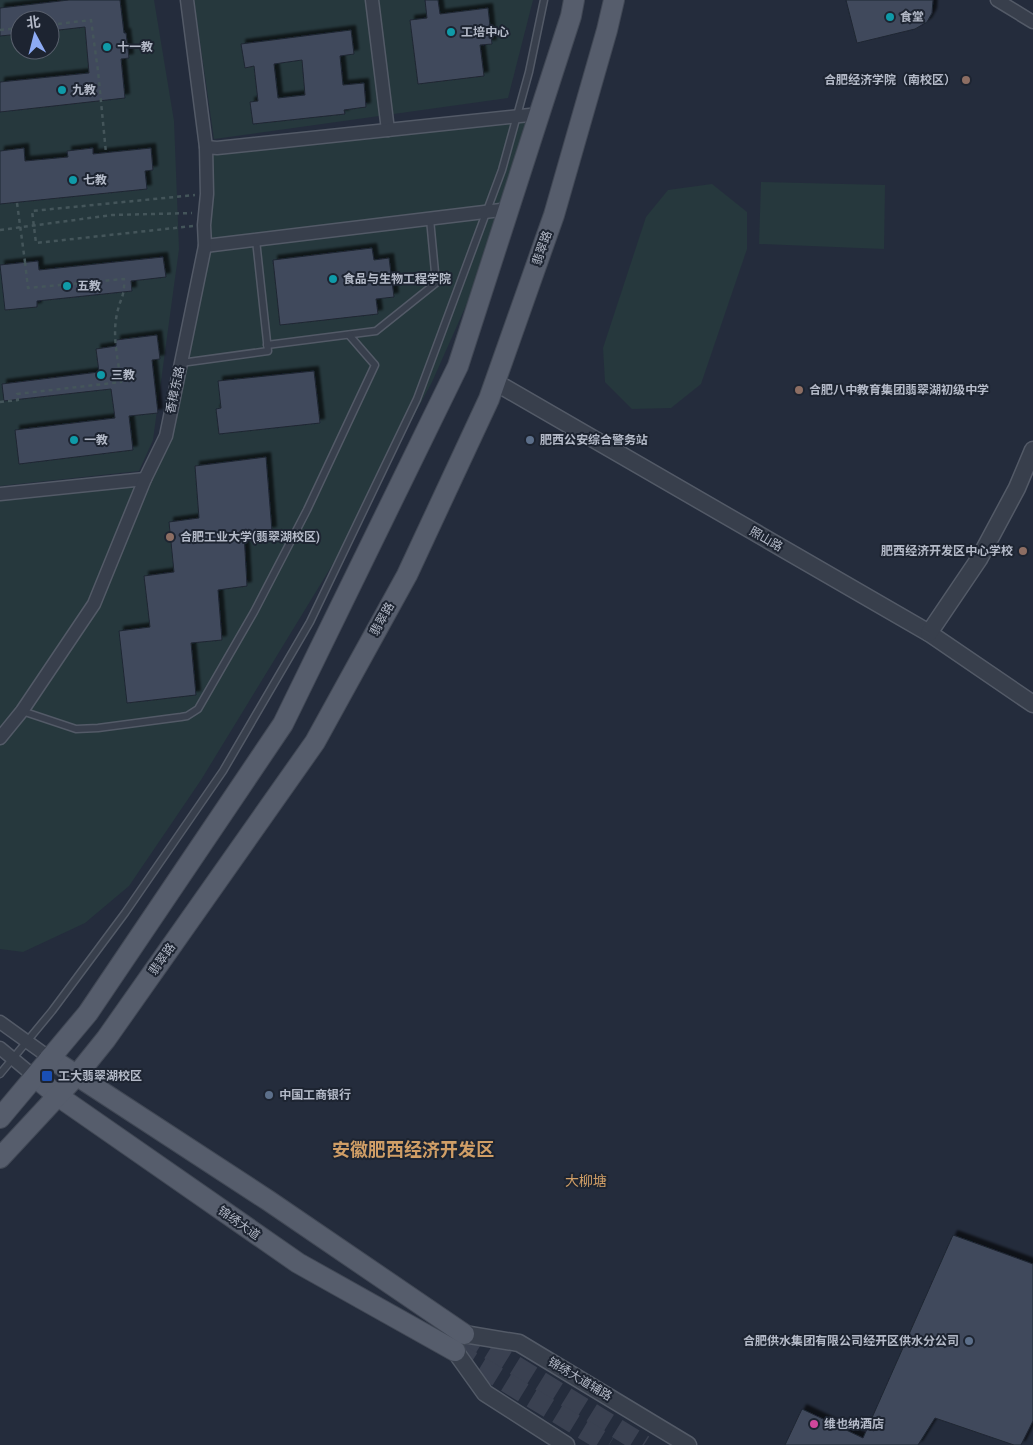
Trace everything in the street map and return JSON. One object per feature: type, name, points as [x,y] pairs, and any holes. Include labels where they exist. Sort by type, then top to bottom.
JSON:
[{"type":"main road","points":[[0,1118],[88,1013],[283,724],[458,366],[571,16],[574,0]]},
{"type":"main road","name":"翡翠路","points":[[0,1158],[77,1075],[106,1039],[315,742],[407,575],[489,399],[554,215],[608,30],[614,0]]},
{"type":"main road","points":[[50,1058],[269,1201],[464,1334]]},
{"type":"main road","name":"锦绣大道","points":[[35,1077],[58,1096],[298,1263],[455,1352]]},
{"type":"street","name":"香樟东路","points":[[0,738],[22,711],[94,604],[166,436],[205,246],[206,147],[187,0]]},
{"type":"street","points":[[372,0],[388,130]]},
{"type":"street","points":[[997,0],[1033,22]]},
{"type":"street","points":[[206,147],[217,148],[539,114]]},
{"type":"street","points":[[205,246],[508,209]]},
{"type":"street","name":"照山路","points":[[495,382],[929,633],[1033,704]]},
{"type":"street","points":[[929,633],[979,559],[1016,488],[1033,450]]},
{"type":"street","points":[[0,494],[146,479]]},
{"type":"street","points":[[0,1022],[50,1058]]},
{"type":"street","points":[[0,1048],[35,1077]]},
{"type":"street","name":"锦绣大道辅路","points":[[464,1334],[519,1343],[688,1445]]},
{"type":"street","points":[[455,1352],[485,1393],[566,1445]]},
{"type":"lane","points":[[0,1074],[27,1042],[125,913],[223,771],[310,622],[417,399],[502,170],[528,72],[544,0]]},
{"type":"lane","points":[[267,345],[376,332],[436,283],[430,219]]},
{"type":"lane","points":[[181,363],[268,351],[256,240]]},
{"type":"lane","points":[[22,711],[76,729],[98,728],[181,717],[187,716],[198,709],[254,612],[303,519],[375,365],[348,335]]},
{"type":"path","points":[[60,23],[91,20],[106,153]]},
{"type":"path","points":[[205,219],[36,243],[32,211],[207,194]]},
{"type":"path","points":[[0,402],[18,400],[17,394],[121,382],[116,331],[117,314],[125,292],[124,279],[28,288],[17,202]]},
{"type":"path","points":[[0,230],[112,215],[205,219]]},
{"type":"shaded area","points":[[0,0],[154,0],[174,121],[179,249],[153,440],[139,471],[0,486]]},
{"type":"shaded area","points":[[194,0],[533,0],[508,98],[214,139]]},
{"type":"shaded area","points":[[539,114],[509,209],[432,382],[342,549],[201,780],[129,886],[85,923],[23,952],[0,949],[0,494],[146,479],[166,436],[207,245],[206,148]]},
{"type":"shaded area","points":[[761,182],[885,185],[884,249],[759,244]]},
{"type":"shaded area","points":[[712,184],[747,212],[747,249],[701,384],[671,408],[632,409],[605,382],[603,348],[646,217],[668,190]]},
{"type":"building","points":[[69,0],[120,0],[129,58],[121,59],[125,98],[0,112],[0,82],[89,73],[85,27],[60,30],[60,10],[10,10],[10,35],[0,36],[0,8]]},
{"type":"building","name":"工培中心","points":[[425,0],[438,0],[440,14],[488,8],[492,44],[480,45],[484,76],[418,84],[410,20],[427,18]]},
{"type":"building","name":"食堂","points":[[846,0],[933,0],[932,13],[927,22],[915,29],[857,43]]},
{"type":"building","points":[[351,30],[354,54],[340,56],[343,85],[364,83],[366,107],[344,110],[345,114],[253,124],[250,102],[258,101],[254,66],[245,68],[241,44]],"holes":[[[302,60],[305,95],[278,98],[274,64]]]},
{"type":"building","name":"七教","points":[[24,148],[25,161],[68,157],[67,151],[93,148],[93,154],[151,148],[153,170],[145,171],[147,189],[0,204],[0,151]]},
{"type":"building","name":"食品与生物工程学院","points":[[372,248],[374,260],[389,258],[394,297],[376,299],[378,314],[280,325],[273,260]]},
{"type":"building","name":"五教","points":[[163,257],[166,277],[131,281],[132,291],[37,301],[37,307],[5,310],[0,265],[38,261],[39,270]]},
{"type":"building","points":[[157,335],[160,359],[152,360],[158,413],[129,416],[133,450],[19,464],[15,430],[115,418],[111,389],[4,401],[2,384],[99,372],[96,349],[116,346],[116,340]]},
{"type":"building","points":[[314,371],[320,423],[219,434],[216,409],[221,408],[218,381]]},
{"type":"building","points":[[266,457],[272,531],[244,534],[247,586],[218,590],[222,640],[191,643],[196,695],[127,703],[119,631],[150,627],[144,576],[174,572],[169,522],[199,518],[195,466]]},
{"type":"building","name":"合肥供水集团有限公司经开区供水分公司","points":[[953,1235],[1033,1264],[1033,1421],[1021,1445],[1014,1445],[935,1418],[918,1445],[785,1445],[802,1409],[863,1438]]},
{"type":"tunnel","points":[[464,1334],[644,1445]]},
{"type":"tunnel","points":[[455,1351],[609,1445]]},
{"type":"place","name":"食堂","points":[[890,17]]},
{"type":"place","name":"工培中心","points":[[451,32]]},
{"type":"place","name":"十一教","points":[[107,47]]},
{"type":"place","name":"合肥经济学院（南校区）","points":[[966,80]]},
{"type":"place","name":"九教","points":[[62,90]]},
{"type":"place","name":"七教","points":[[73,180]]},
{"type":"place","name":"食品与生物工程学院","points":[[333,279]]},
{"type":"place","name":"五教","points":[[67,286]]},
{"type":"place","name":"三教","points":[[101,375]]},
{"type":"place","name":"合肥八中教育集团翡翠湖初级中学","points":[[799,390]]},
{"type":"place","name":"一教","points":[[74,440]]},
{"type":"place","name":"肥西公安综合警务站","points":[[530,440]]},
{"type":"place","name":"合肥工业大学(翡翠湖校区)","points":[[170,537]]},
{"type":"place","name":"肥西经济开发区中心学校","points":[[1023,551]]},
{"type":"place","name":"工大翡翠湖校区","points":[[47,1076]]},
{"type":"place","name":"中国工商银行","points":[[269,1095]]},
{"type":"place","name":"合肥供水集团有限公司经开区供水分公司","points":[[969,1341]]},
{"type":"place","name":"维也纳酒店","points":[[814,1424]]},
{"type":"district","name":"安徽肥西经济开发区","points":[[413,1149]]},
{"type":"district","name":"大柳塘","points":[[586,1181]]}]
